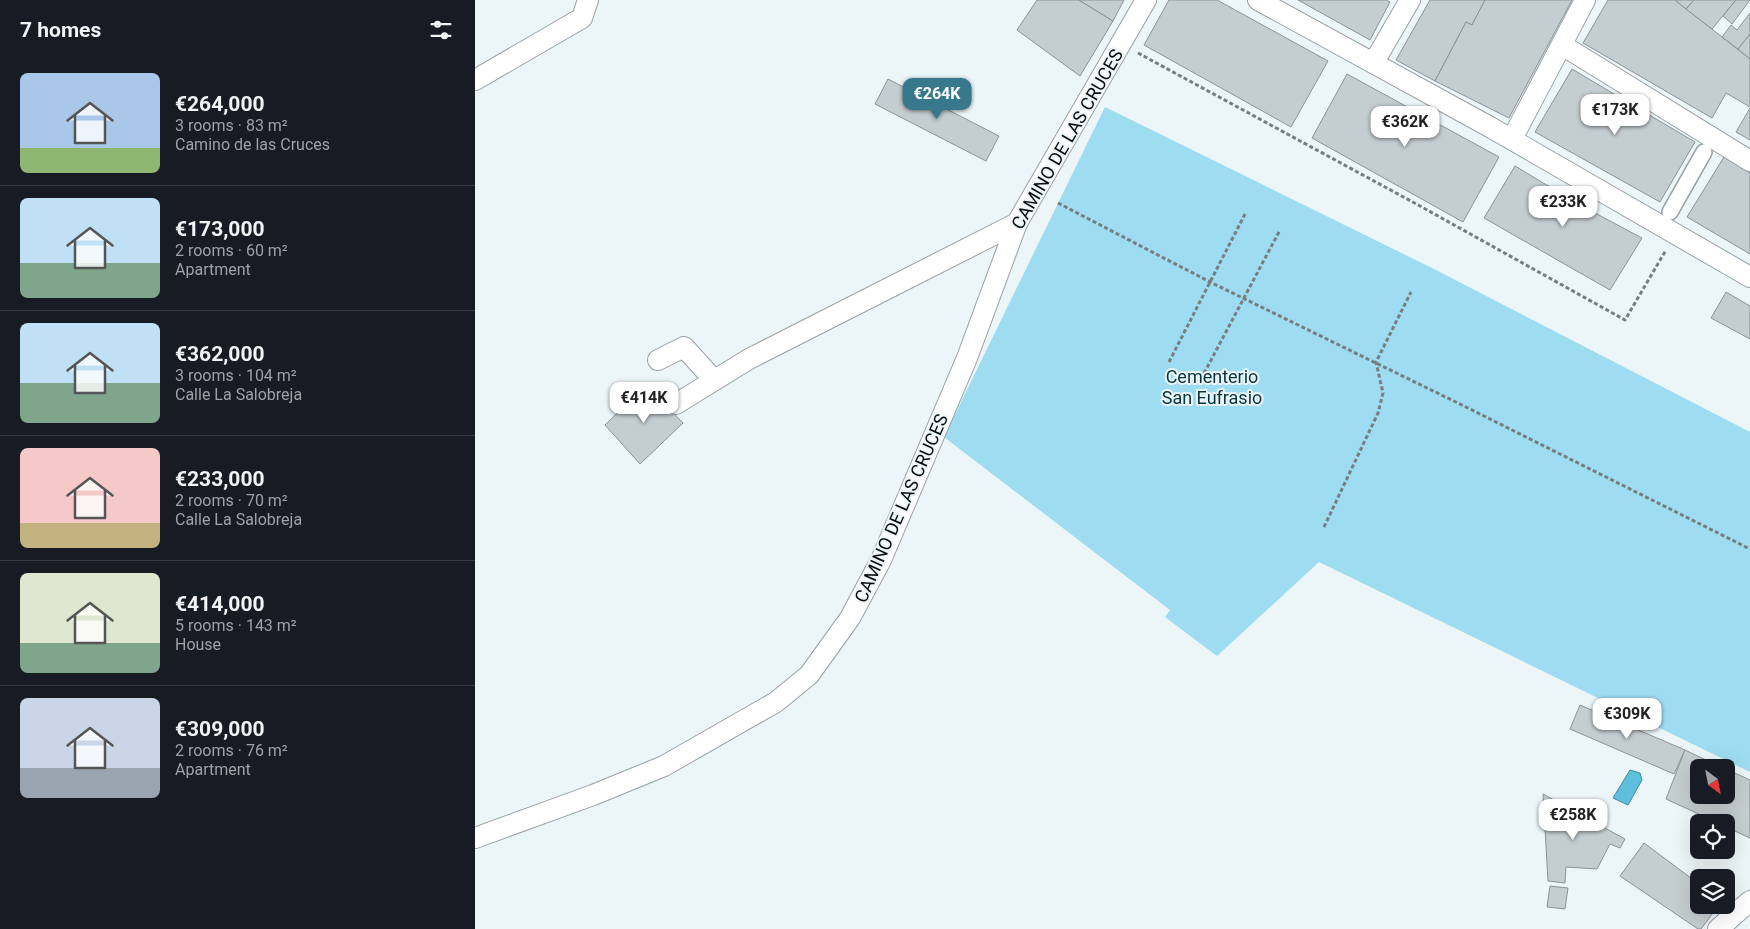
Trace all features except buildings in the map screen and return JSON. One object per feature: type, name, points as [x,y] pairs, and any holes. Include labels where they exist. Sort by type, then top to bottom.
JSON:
[{"type":"street","points":[[475,80],[582,18],[587,0]]},
{"type":"street","name":"CAMINO DE LAS CRUCES","points":[[475,838],[593,795],[665,766],[776,702],[809,675],[851,618],[881,560],[967,358],[1017,223],[1146,0]]},
{"type":"street","points":[[1258,0],[1374,62],[1511,139],[1750,277]]},
{"type":"street","points":[[1374,62],[1410,0]]},
{"type":"street","points":[[1511,139],[1585,0]]},
{"type":"street","points":[[1562,45],[1750,161]]},
{"type":"street","points":[[1670,212],[1704,152]]},
{"type":"street","points":[[676,404],[749,359],[1017,223]]},
{"type":"street","points":[[658,360],[684,347],[714,380]]},
{"type":"street","points":[[1718,929],[1750,902]]},
{"type":"path","points":[[1137,52],[1625,320],[1668,246]]},
{"type":"path","points":[[1058,203],[1210,282],[1376,362],[1750,548]]},
{"type":"path","points":[[1169,362],[1245,214]]},
{"type":"path","points":[[1201,379],[1279,230]]},
{"type":"path","points":[[1323,527],[1378,413],[1383,393],[1376,362],[1411,292]]},
{"type":"green space","name":"Cementerio San Eufrasio","points":[[1105,107],[1436,270],[1750,432],[1750,772],[1735,765],[1735,759],[1723,759],[1319,562],[1217,656],[1165,617],[1170,610],[944,437]]},
{"type":"shaded area","points":[[1630,770],[1640,773],[1642,780],[1628,805],[1613,798]]}]
